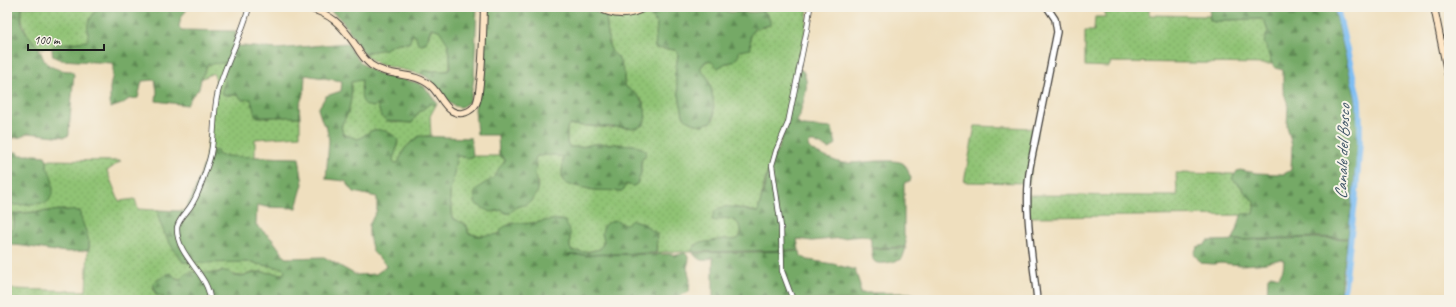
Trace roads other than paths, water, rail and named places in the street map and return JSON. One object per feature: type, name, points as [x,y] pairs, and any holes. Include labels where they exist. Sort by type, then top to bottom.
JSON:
[{"type":"main road","points":[[305,7],[333,18],[371,65],[384,71],[408,75],[424,81],[431,86],[451,111],[460,114],[471,110],[478,99],[484,7]]},
{"type":"main road","points":[[598,7],[613,14],[619,15],[633,13],[645,7]]},
{"type":"main road","points":[[1434,7],[1449,82]]},
{"type":"street","points":[[210,300],[208,290],[204,282],[182,245],[177,228],[181,218],[191,206],[195,198],[210,156],[218,92],[249,7]]},
{"type":"street","points":[[793,300],[782,271],[781,227],[772,165],[776,151],[788,123],[810,7]]},
{"type":"street","points":[[1037,300],[1028,189],[1030,167],[1057,32],[1055,19],[1047,7]]},
{"type":"waterway","name":"Canale del Bosco","points":[[1337,7],[1359,100],[1360,122],[1360,144],[1356,195],[1345,287],[1341,300]]}]
